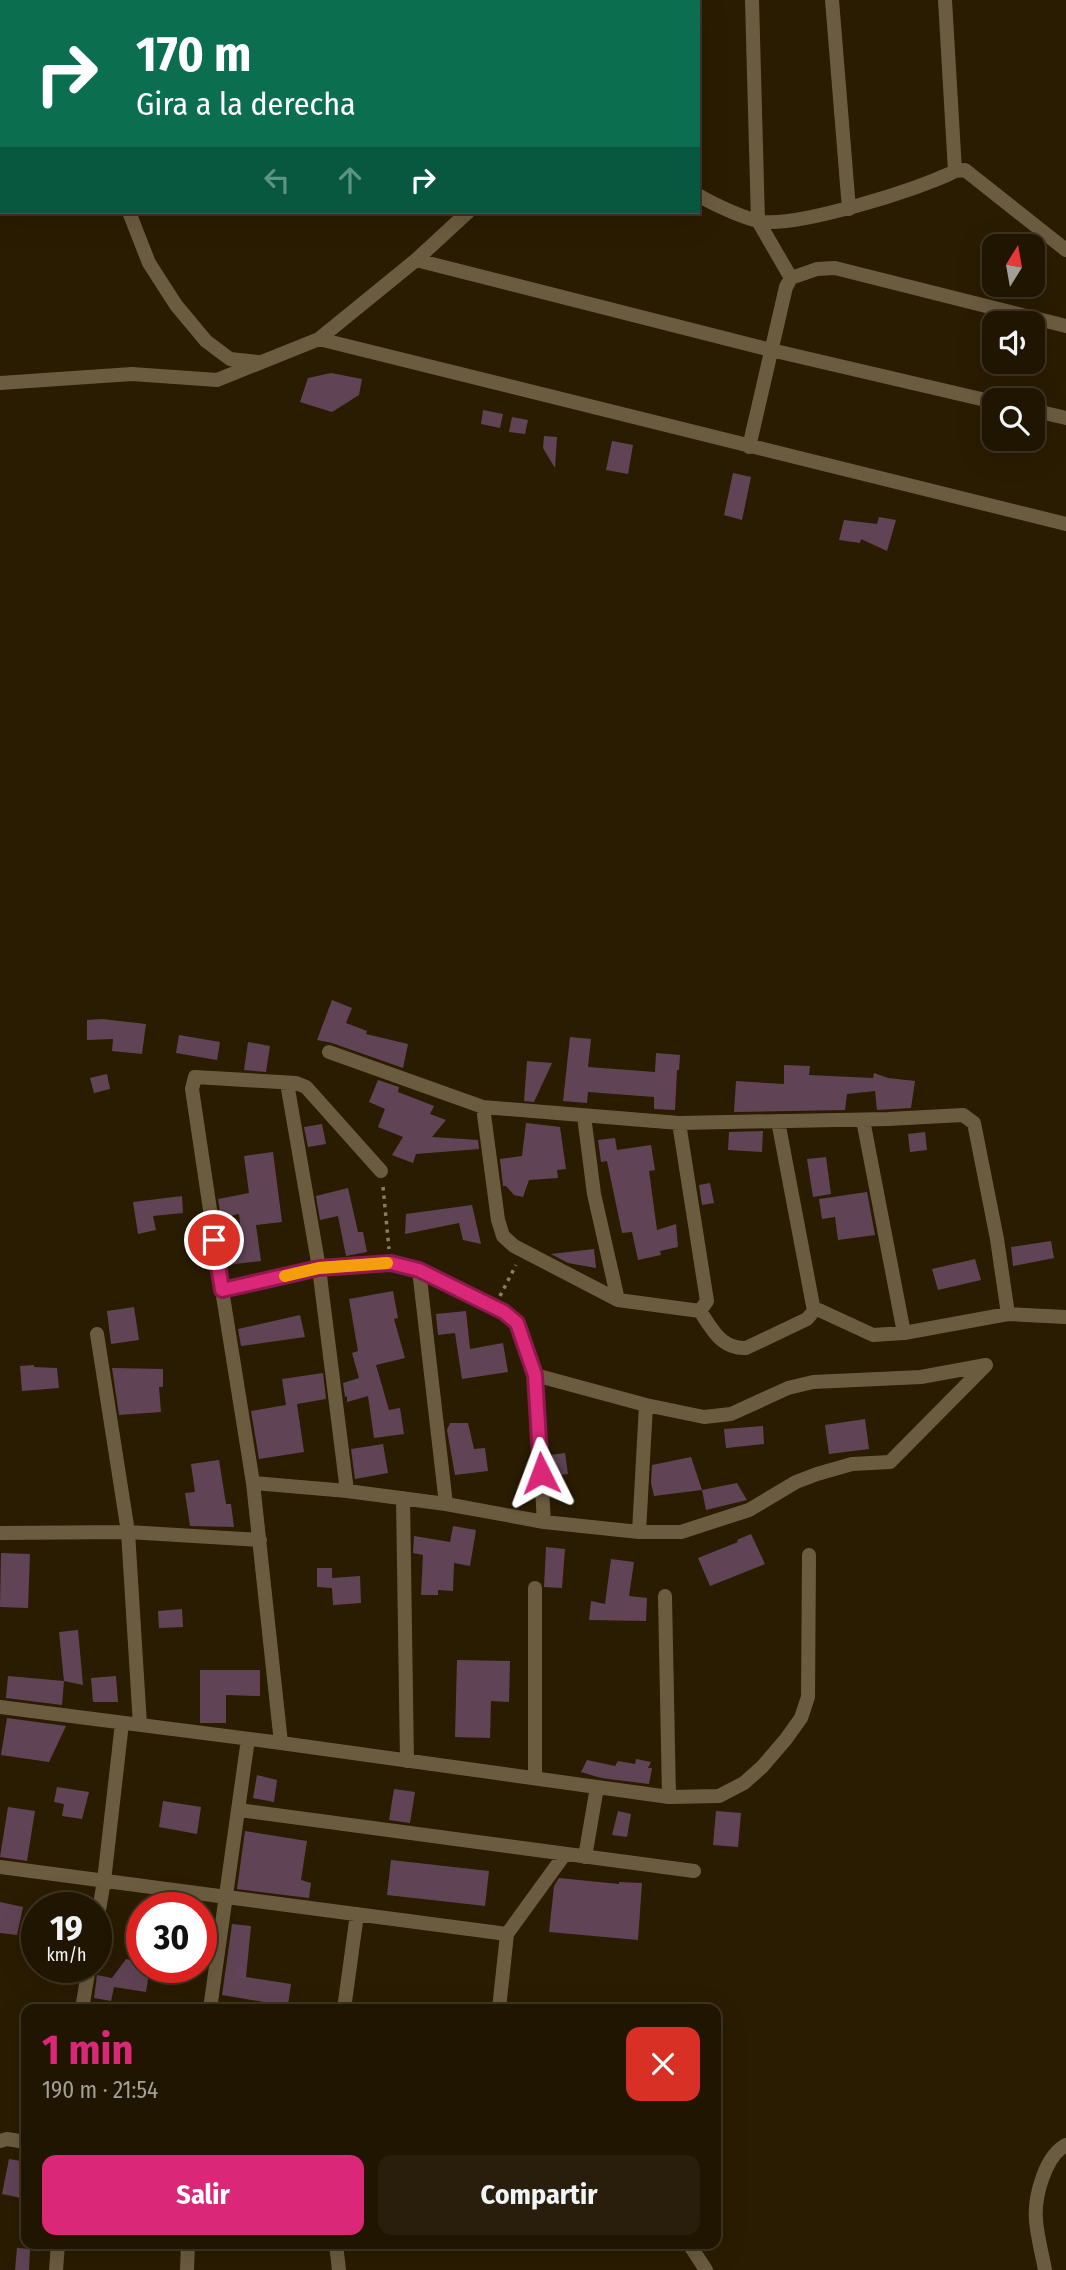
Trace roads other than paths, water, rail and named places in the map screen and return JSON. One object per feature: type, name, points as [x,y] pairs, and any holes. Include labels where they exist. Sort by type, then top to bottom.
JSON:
[{"type":"street","points":[[749,447],[789,274],[758,221],[752,0]]},
{"type":"street","points":[[832,0],[849,209]]},
{"type":"street","points":[[946,0],[955,171]]},
{"type":"street","points":[[700,196],[758,221],[776,222],[849,209],[955,171],[965,170],[1066,250]]},
{"type":"street","points":[[130,214],[149,263],[176,305],[205,341],[230,359],[258,362]]},
{"type":"street","points":[[0,383],[132,374],[217,380],[319,339],[416,260],[466,214]]},
{"type":"street","points":[[416,260],[771,351],[982,398]]},
{"type":"street","points":[[789,274],[835,268],[1066,326]]},
{"type":"street","points":[[319,339],[1066,524]]},
{"type":"street","points":[[1045,413],[1066,418]]},
{"type":"street","points":[[329,1052],[483,1107],[679,1123],[863,1120],[963,1115],[974,1123],[997,1239],[1008,1314]]},
{"type":"street","points":[[281,1743],[253,1483],[192,1083],[195,1077],[202,1077],[287,1083],[306,1087],[382,1171]]},
{"type":"street","points":[[287,1083],[319,1268],[347,1491]]},
{"type":"street","points":[[483,1107],[498,1220],[503,1236],[523,1251],[618,1300],[700,1311],[720,1340],[735,1349],[746,1348],[807,1320],[814,1311],[819,1310],[873,1335],[904,1333],[1008,1314],[1066,1317]]},
{"type":"street","points":[[584,1116],[594,1195],[618,1300]]},
{"type":"street","points":[[863,1120],[904,1333]]},
{"type":"street","points":[[778,1121],[814,1311]]},
{"type":"street","points":[[679,1123],[707,1301],[700,1311]]},
{"type":"street","points":[[222,1290],[319,1268],[391,1263],[419,1270],[494,1307],[517,1323],[535,1375],[544,1522]]},
{"type":"street","points":[[419,1270],[446,1504]]},
{"type":"street","points":[[97,1334],[128,1532],[140,1725]]},
{"type":"street","points":[[253,1483],[403,1498],[544,1522],[639,1532],[681,1532],[749,1510],[796,1482],[817,1474],[852,1464],[890,1462],[986,1365],[921,1377],[813,1382],[788,1388],[731,1414],[704,1417],[646,1405],[535,1375]]},
{"type":"street","points":[[639,1532],[646,1405]]},
{"type":"street","points":[[403,1498],[407,1760]]},
{"type":"street","points":[[0,1533],[128,1532],[260,1540]]},
{"type":"street","points":[[0,1707],[669,1797],[719,1796],[744,1783],[762,1767],[802,1718],[808,1697],[809,1555]]},
{"type":"street","points":[[535,1588],[535,1778]]},
{"type":"street","points":[[665,1596],[669,1797]]},
{"type":"street","points":[[102,1892],[122,1723]]},
{"type":"street","points":[[211,2004],[248,1739]]},
{"type":"street","points":[[585,1857],[597,1787]]},
{"type":"street","points":[[239,1810],[694,1871]]},
{"type":"street","points":[[500,2004],[507,1934],[565,1854]]},
{"type":"street","points":[[0,1867],[507,1934]]},
{"type":"street","points":[[345,2004],[357,1914]]},
{"type":"street","points":[[83,2004],[86,1983]]},
{"type":"street","points":[[0,2141],[21,2141]]},
{"type":"street","points":[[1045,2270],[1036,2217],[1042,2177],[1057,2149],[1066,2145]]},
{"type":"street","points":[[56,2270],[58,2249]]},
{"type":"street","points":[[187,2270],[188,2249]]},
{"type":"street","points":[[337,2249],[339,2270]]},
{"type":"street","points":[[692,2249],[706,2270]]}]
